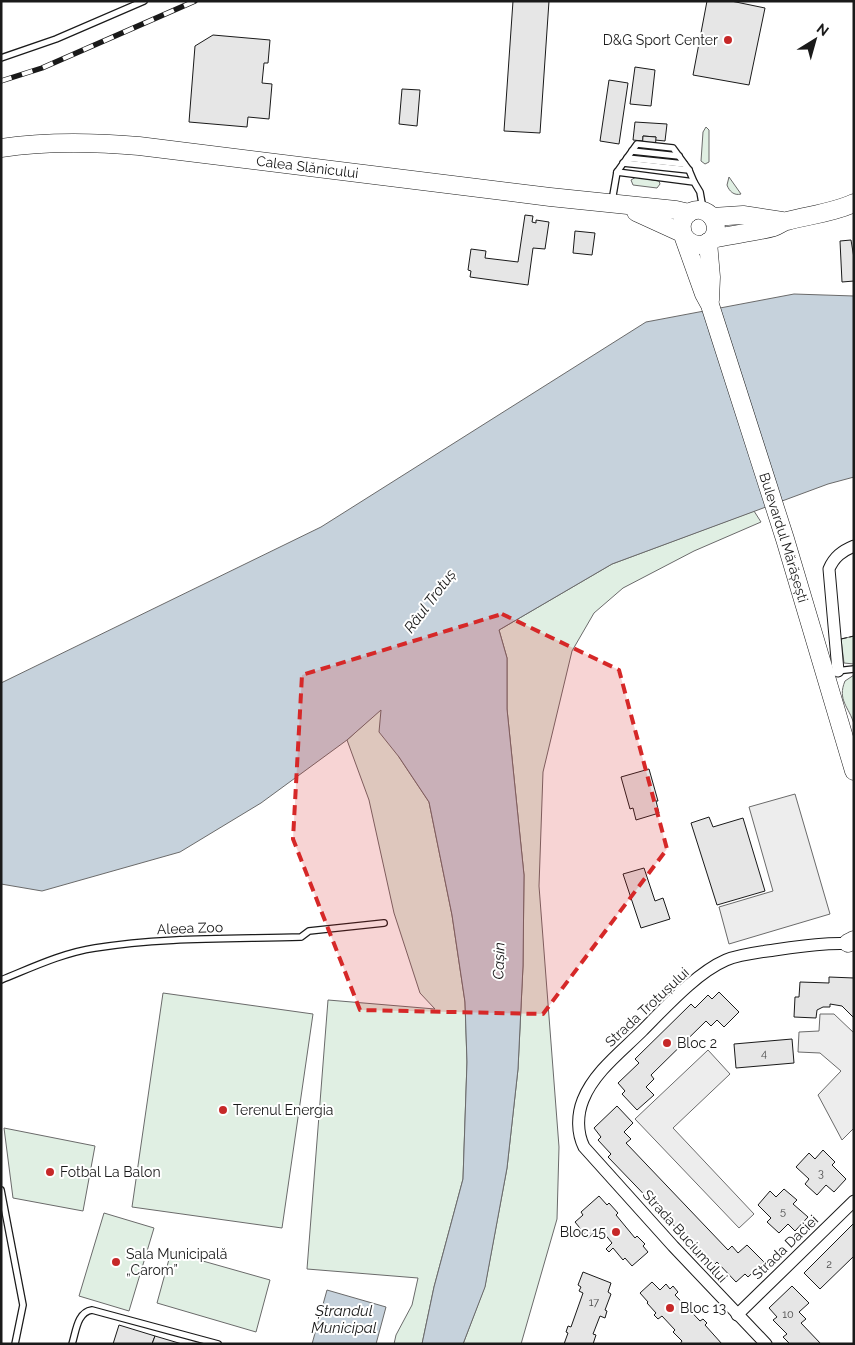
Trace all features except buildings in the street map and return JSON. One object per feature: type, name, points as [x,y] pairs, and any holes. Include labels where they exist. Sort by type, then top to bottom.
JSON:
[{"type":"main road","name":"Calea Slănicului","points":[[1,148],[50,143],[96,143],[139,146],[701,214],[743,215],[785,221]]},
{"type":"main road","name":"Calea Slănicului","points":[[612,203],[651,218],[683,235]]},
{"type":"main road","points":[[710,241],[716,231],[715,221],[701,214],[682,222],[683,235],[694,244],[699,245],[775,227],[785,221],[824,213],[854,203]]},
{"type":"main road","name":"Bulevardul Mărășești","points":[[683,235],[710,307],[785,539],[831,672],[853,767]]},
{"type":"main road","name":"Bulevardul Mărășești","points":[[710,241],[710,307]]},
{"type":"street","points":[[831,672],[829,570],[839,554],[854,546]]},
{"type":"street","name":"Strada Trotușului","points":[[584,1147],[579,1134],[579,1122],[582,1102],[589,1089],[602,1071],[681,993],[701,976],[725,961],[744,956],[814,945],[852,942]]},
{"type":"street","name":"Strada Buciumului","points":[[584,1147],[737,1315],[766,1344]]},
{"type":"street","name":"Strada Daciei","points":[[737,1315],[854,1201]]},
{"type":"lane","points":[[1,58],[56,39],[144,1]]},
{"type":"lane","points":[[612,203],[617,172],[637,144],[673,148],[687,167],[700,192],[701,214]]},
{"type":"lane","points":[[625,160],[687,167]]},
{"type":"lane","points":[[617,172],[694,182]]},
{"type":"lane","points":[[831,672],[854,669]]},
{"type":"lane","name":"Aleea Zoo","points":[[1,980],[47,961],[94,948],[151,942],[301,937],[309,931],[384,923]]},
{"type":"lane","points":[[1,1190],[23,1305],[15,1344]]},
{"type":"lane","points":[[72,1344],[81,1316],[87,1311],[92,1310],[218,1344]]},
{"type":"highlighted area","points":[[502,614],[619,670],[667,849],[543,1014],[360,1010],[293,839],[302,675]]},
{"type":"green space","points":[[706,127],[709,130],[709,162],[705,164],[701,161],[703,132]]},
{"type":"green space","points":[[636,177],[659,181],[660,184],[657,188],[633,185],[631,180]]},
{"type":"green space","points":[[729,177],[741,194],[734,194],[729,189],[727,185]]},
{"type":"green space","points":[[754,511],[761,522],[694,551],[623,588],[594,613],[572,651],[543,772],[539,886],[559,1147],[557,1219],[521,1344],[463,1344],[485,1286],[507,1168],[518,1069],[523,966],[524,875],[507,709],[507,658],[499,630],[612,564]]},
{"type":"green space","points":[[854,636],[854,664],[844,663],[841,639]]},
{"type":"green space","points":[[854,675],[854,724],[842,693],[845,681]]},
{"type":"green space","points":[[381,709],[399,757],[429,802],[452,915],[465,1002],[467,1062],[463,1179],[434,1287],[422,1344],[394,1344],[396,1335],[412,1305],[418,1278],[307,1269],[328,1000],[435,1009],[420,993],[394,913],[369,800],[347,740]]},
{"type":"green space","name":"Terenul Energia","points":[[163,993],[313,1014],[282,1228],[132,1207]]},
{"type":"green space","name":"Fotbal La Balon","points":[[4,1128],[95,1146],[83,1211],[13,1198]]},
{"type":"green space","name":"Sala Municipală „Carom”","points":[[104,1213],[154,1228],[129,1311],[79,1296]]},
{"type":"green space","points":[[171,1252],[270,1280],[256,1332],[157,1303]]},
{"type":"shaded area","points":[[795,794],[830,914],[729,944],[719,907],[773,891],[749,807]]},
{"type":"shaded area","points":[[820,1014],[834,1014],[854,1033],[854,1128],[842,1140],[818,1095],[841,1071],[820,1053],[798,1052],[799,1032],[819,1031]]},
{"type":"shaded area","points":[[708,1050],[730,1074],[673,1128],[754,1214],[739,1228],[635,1119]]},
{"type":"water","points":[[794,294],[854,296],[854,477],[828,484],[612,564],[499,630],[507,658],[507,709],[524,875],[523,966],[518,1069],[507,1168],[485,1287],[463,1344],[422,1344],[434,1287],[463,1179],[467,1062],[465,1002],[452,915],[429,802],[399,757],[379,732],[381,710],[347,740],[261,803],[180,852],[42,891],[1,884],[1,683],[321,527],[646,322]]},
{"type":"water","name":"Ștrandul Municipal","points":[[327,1290],[386,1307],[376,1344],[312,1344]]},
{"type":"railway","points":[[1,81],[42,68],[195,1]]},
{"type":"fence","points":[[841,639],[854,636]]},
{"type":"place","name":"D&G Sport Center","points":[[728,40]]},
{"type":"place","name":"Bloc 2","points":[[667,1043]]},
{"type":"place","name":"Terenul Energia","points":[[223,1110]]},
{"type":"place","name":"Fotbal La Balon","points":[[50,1172]]},
{"type":"place","name":"Bloc 15","points":[[616,1232]]},
{"type":"place","name":"Sala Municipală „Carom”","points":[[116,1262]]},
{"type":"place","name":"Bloc 13","points":[[670,1308]]},
{"type":"water label","name":"Râul Trotuș","points":[[430,601]]},
{"type":"water label","name":"Cașin","points":[[499,961]]}]
